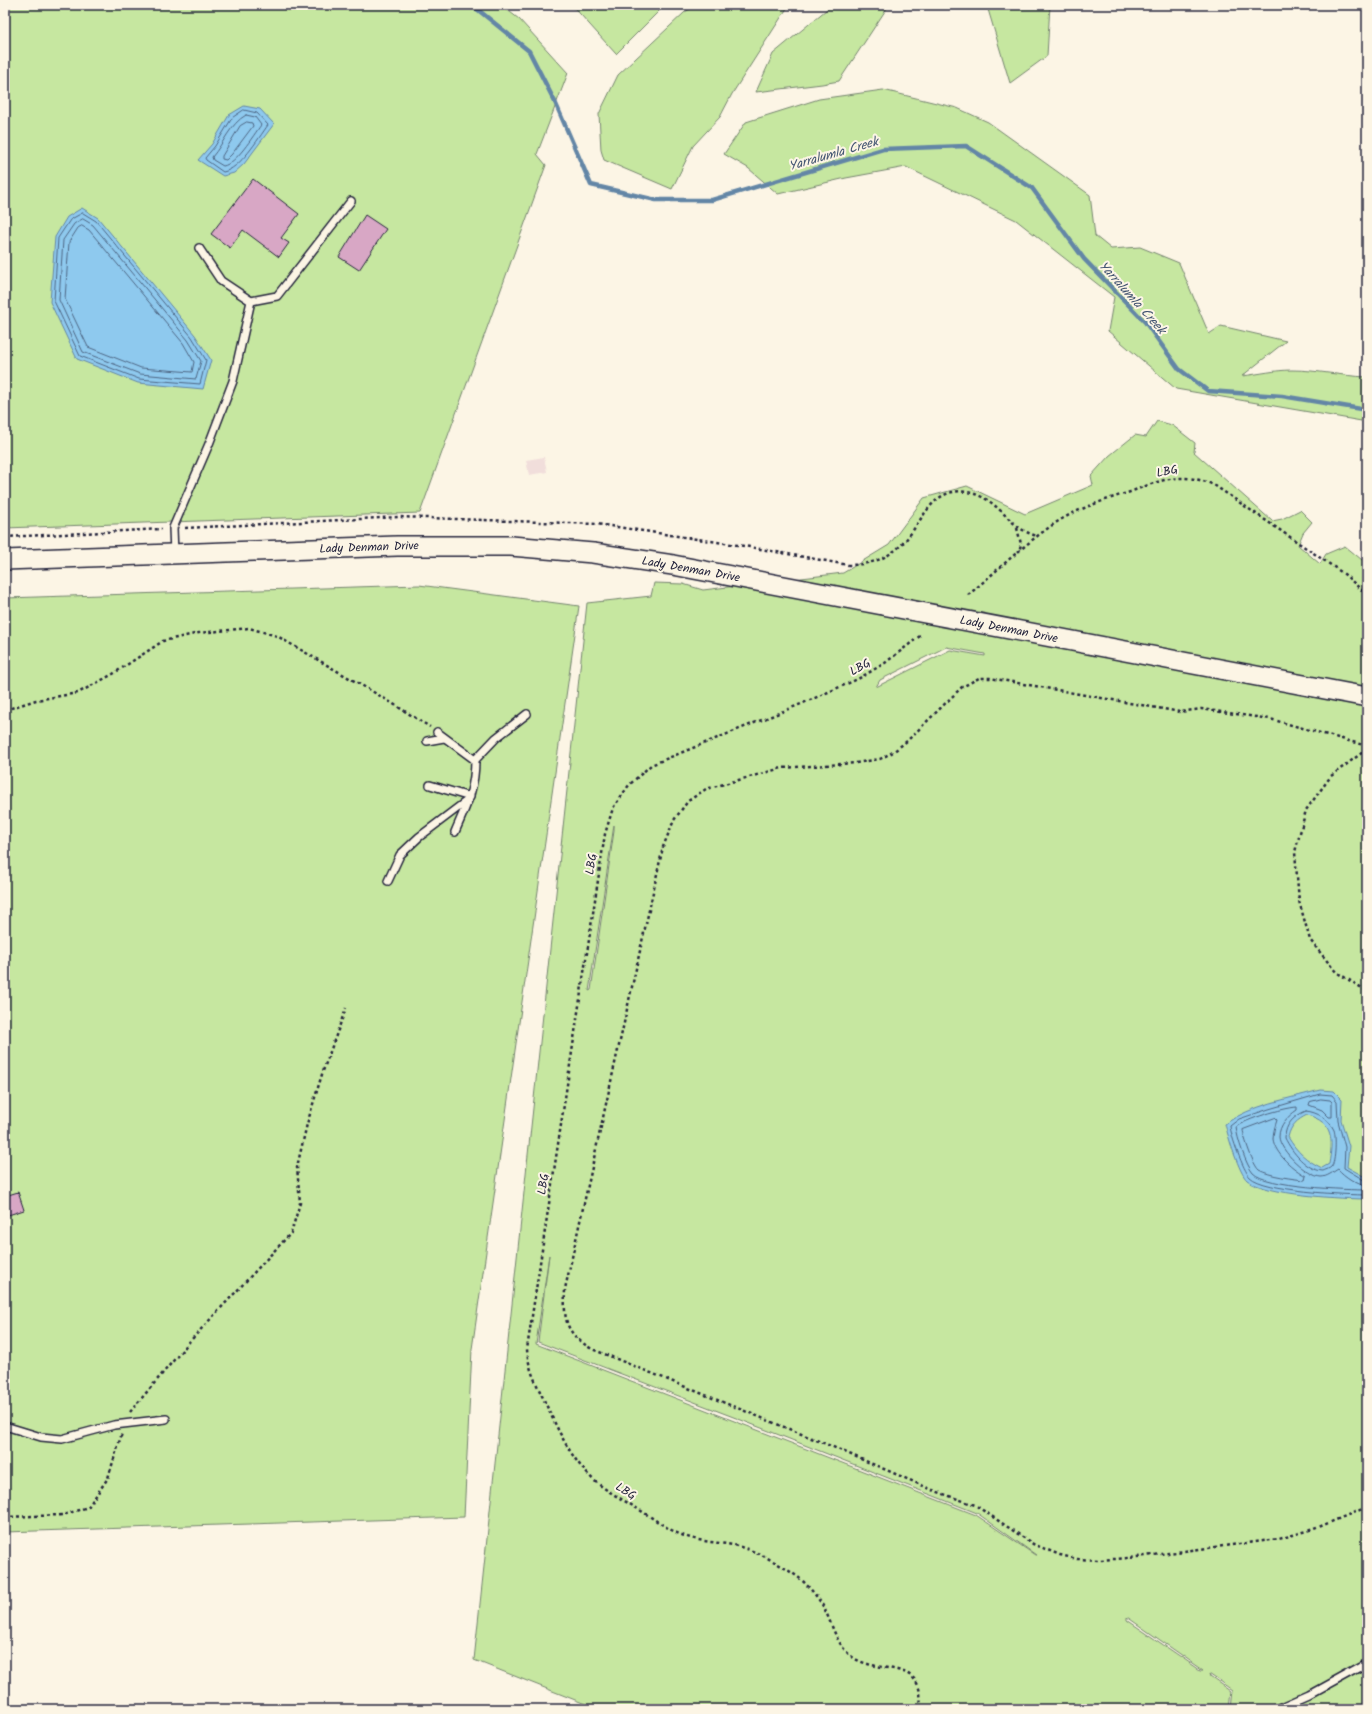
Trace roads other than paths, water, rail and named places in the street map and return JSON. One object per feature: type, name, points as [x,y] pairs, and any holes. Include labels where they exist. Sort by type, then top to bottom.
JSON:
[{"type":"street","name":"Lady Denman Drive","points":[[5,560],[396,546],[511,546],[593,553],[673,564],[1367,697]]},
{"type":"lane","points":[[199,248],[222,281],[251,301],[277,296],[351,201]]},
{"type":"lane","points":[[174,554],[174,528],[233,381],[251,301]]},
{"type":"lane","points":[[455,832],[470,798],[475,777],[475,760],[496,738],[527,714]]},
{"type":"lane","points":[[437,732],[475,760]]},
{"type":"lane","points":[[427,741],[444,738]]},
{"type":"lane","points":[[430,785],[470,798]]},
{"type":"lane","points":[[388,881],[400,855],[419,837],[470,798]]},
{"type":"lane","points":[[5,1426],[41,1437],[62,1440],[101,1428],[166,1419]]},
{"type":"lane","points":[[1277,1709],[1309,1695],[1367,1663]]},
{"type":"water","points":[[244,106],[260,109],[274,124],[244,164],[234,173],[223,176],[198,160],[212,144],[229,115]]},
{"type":"water","points":[[82,208],[98,218],[195,335],[211,360],[203,389],[138,383],[77,359],[50,302],[55,237],[67,217]]},
{"type":"water","points":[[1320,1090],[1334,1091],[1342,1099],[1341,1120],[1349,1146],[1347,1167],[1367,1178],[1367,1199],[1323,1197],[1287,1193],[1256,1185],[1247,1180],[1244,1176],[1234,1154],[1225,1124],[1235,1117],[1258,1107]],"holes":[[[1307,1115],[1316,1118],[1327,1127],[1331,1140],[1329,1164],[1322,1168],[1302,1155],[1288,1137],[1293,1126],[1300,1119]]]},
{"type":"waterway","name":"Yarralumla Creek","points":[[472,5],[529,51],[555,102],[591,185],[656,200],[712,200],[883,149],[966,146],[1032,188],[1084,259],[1145,322],[1179,369],[1208,391],[1282,396],[1367,410]]}]
